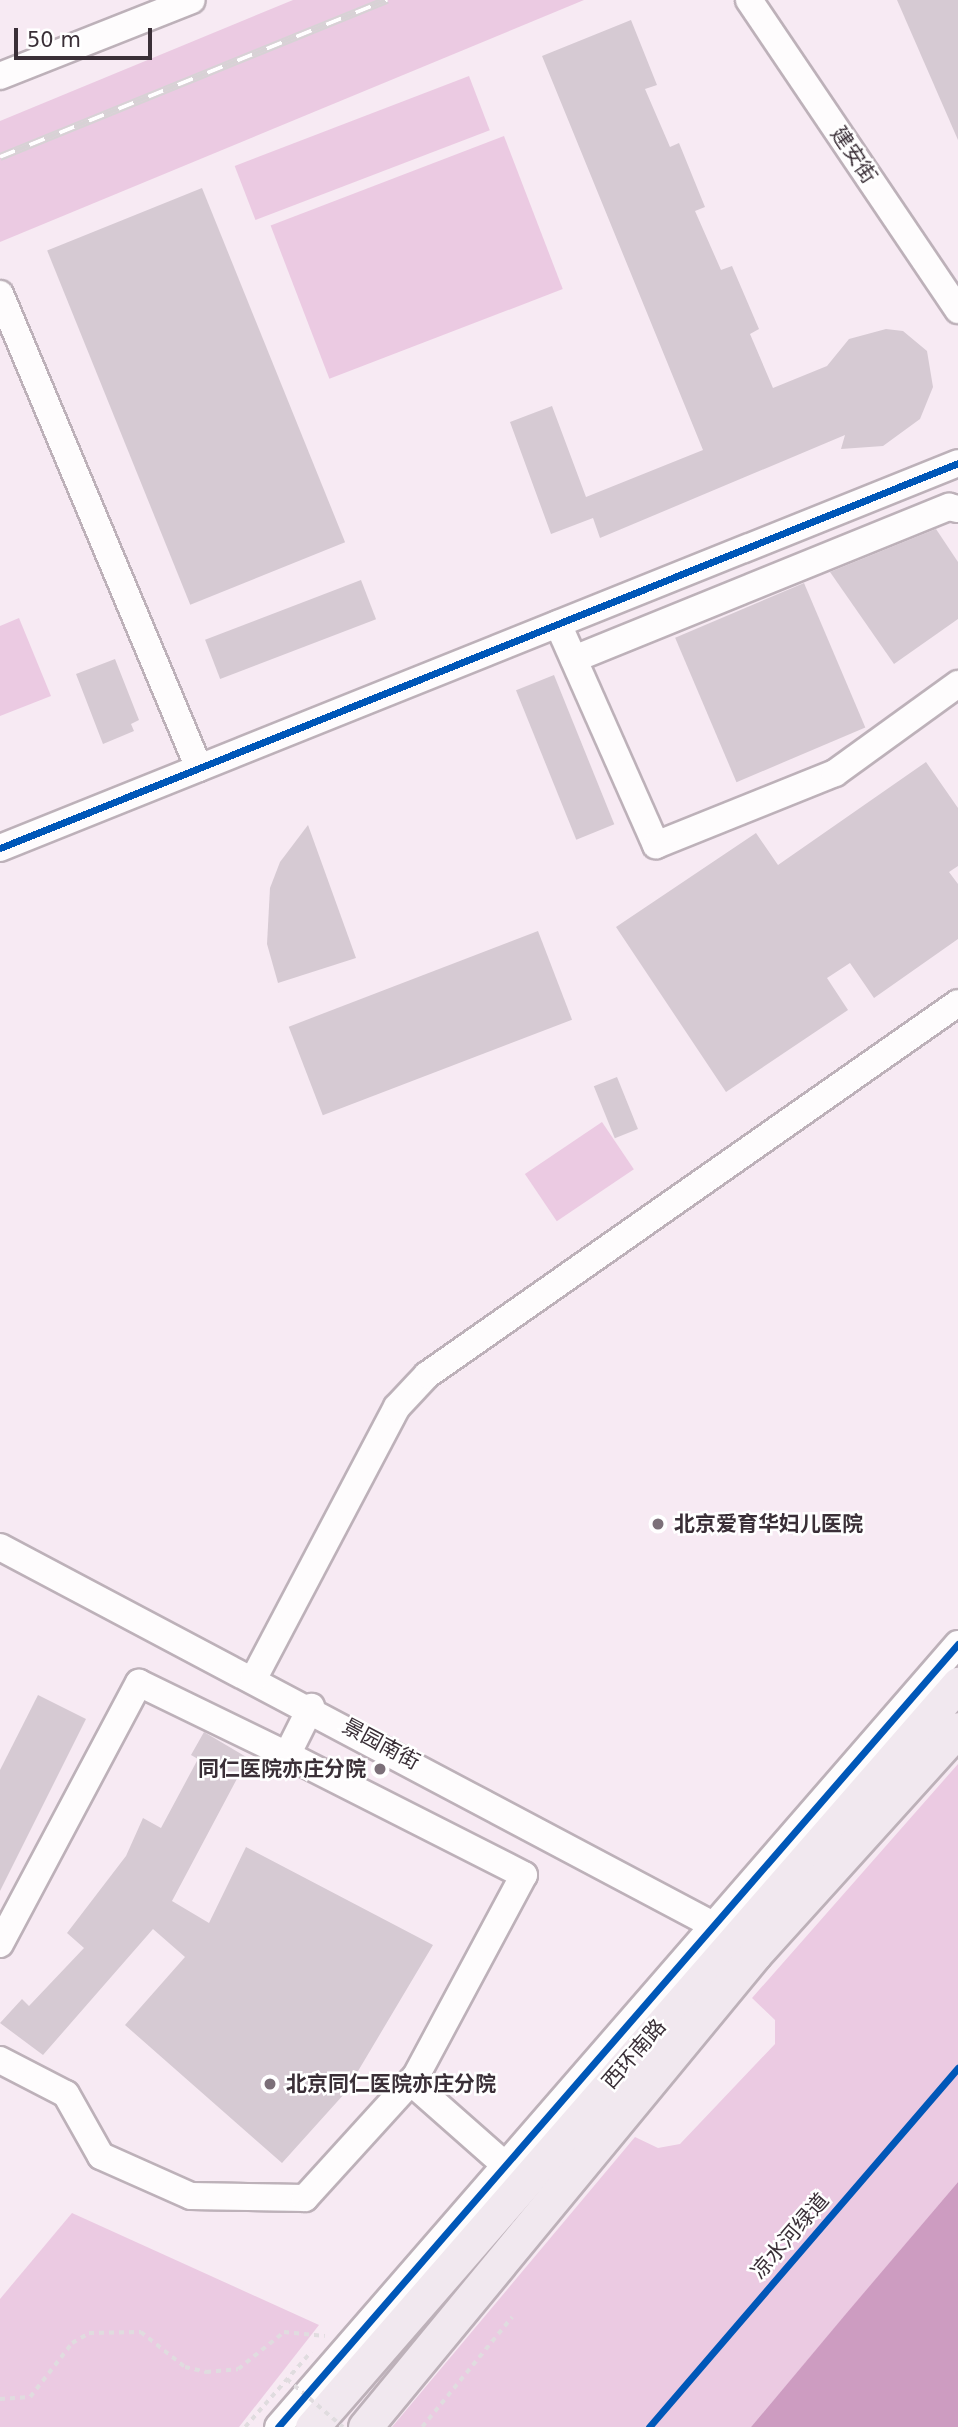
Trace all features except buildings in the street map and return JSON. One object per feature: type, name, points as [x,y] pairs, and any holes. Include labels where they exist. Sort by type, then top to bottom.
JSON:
[{"type":"main road","name":"西环南路","points":[[312,2427],[958,1684]]},
{"type":"main road","name":"西环南路","points":[[365,2427],[735,1938],[958,1729]]},
{"type":"street","points":[[0,76],[192,0]]},
{"type":"street","name":"建安街","points":[[750,0],[958,310]]},
{"type":"street","points":[[0,294],[199,768]]},
{"type":"street","points":[[0,848],[958,463]]},
{"type":"street","points":[[574,659],[948,507],[958,509]]},
{"type":"street","points":[[558,624],[656,845],[835,773],[958,684]]},
{"type":"street","points":[[254,1678],[397,1407],[427,1375],[958,1003]]},
{"type":"street","name":"景园南街","points":[[0,1547],[311,1707],[735,1938]]},
{"type":"street","points":[[278,2427],[505,2165],[735,1938],[958,1644]]},
{"type":"street","points":[[0,1944],[139,1683],[524,1875],[411,2082],[305,2198],[191,2196],[101,2156],[66,2094],[0,2060]]},
{"type":"street","points":[[287,1755],[311,1707]]},
{"type":"street","points":[[411,2082],[505,2165]]},
{"type":"path","points":[[422,2427],[512,2317]]},
{"type":"path","points":[[0,2399],[30,2397],[72,2343],[89,2333],[141,2332],[185,2367],[206,2372],[238,2369],[284,2332],[325,2336]]},
{"type":"path","points":[[246,2427],[321,2341]]},
{"type":"path","points":[[287,2379],[343,2427]]},
{"type":"shaded area","points":[[293,0],[584,0],[0,242],[0,121]]},
{"type":"shaded area","points":[[469,76],[490,130],[255,220],[235,166]]},
{"type":"shaded area","points":[[504,136],[563,289],[329,379],[271,226]]},
{"type":"shaded area","points":[[19,618],[51,696],[0,716],[0,626]]},
{"type":"shaded area","points":[[602,1122],[634,1169],[557,1221],[525,1174]]},
{"type":"shaded area","points":[[958,1764],[958,2182],[751,2427],[392,2427],[635,2137],[658,2148],[680,2144],[775,2044],[775,2020],[752,1998]]},
{"type":"shaded area","points":[[958,2182],[958,2427],[751,2427],[845,2315]]},
{"type":"shaded area","points":[[72,2213],[319,2325],[239,2427],[0,2427],[0,2299]]},
{"type":"railway","points":[[0,157],[387,0]]},
{"type":"cycle path","points":[[0,848],[958,463]]},
{"type":"cycle path","points":[[278,2427],[958,1644]]},
{"type":"cycle path","name":"凉水河绿道","points":[[649,2427],[958,2068]]},
{"type":"place","name":"北京爱育华妇儿医院","points":[[658,1524]]},
{"type":"place","name":"同仁医院亦庄分院","points":[[380,1769]]},
{"type":"place","name":"北京同仁医院亦庄分院","points":[[270,2084]]}]
